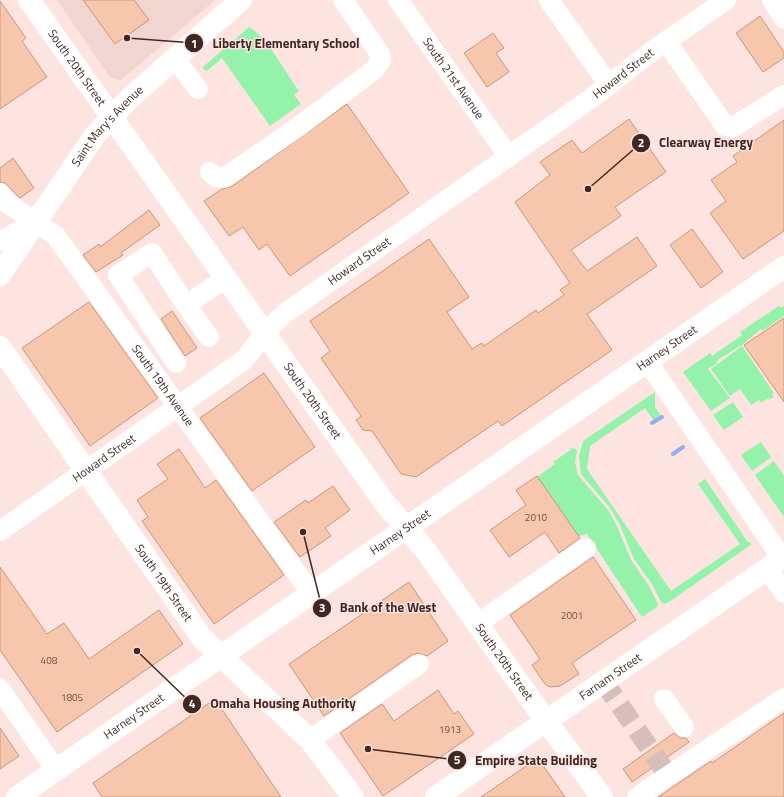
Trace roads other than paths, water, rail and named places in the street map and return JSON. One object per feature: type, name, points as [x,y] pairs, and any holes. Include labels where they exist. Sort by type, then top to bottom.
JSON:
[{"type":"main road","name":"South 20th Street","points":[[29,0],[384,502],[426,551],[602,797]]},
{"type":"main road","name":"Saint Mary's Avenue","points":[[0,275],[34,222],[95,135],[112,117],[175,59],[242,0]]},
{"type":"main road","name":"Harney Street","points":[[17,797],[784,267]]},
{"type":"main road","name":"South 19th Street","points":[[0,347],[202,638],[310,740],[353,797]]},
{"type":"main road","name":"Farnam Street","points":[[436,797],[778,561]]},
{"type":"street","points":[[210,172],[216,177],[224,178],[298,127],[374,70],[381,60],[380,54],[343,0]]},
{"type":"street","name":"South 21st Avenue","points":[[398,0],[508,156]]},
{"type":"street","points":[[549,0],[609,85]]},
{"type":"street","name":"Howard Street","points":[[0,530],[244,360],[265,333],[284,314],[609,85],[666,41],[726,0]]},
{"type":"street","points":[[772,0],[784,19]]},
{"type":"street","points":[[666,41],[725,126],[733,126],[784,95]]},
{"type":"street","points":[[175,59],[198,89]]},
{"type":"street","name":"South 19th Avenue","points":[[0,193],[7,203],[56,236],[311,593]]},
{"type":"street","points":[[0,241],[34,222]]},
{"type":"street","points":[[176,362],[118,275],[152,253],[209,337]]},
{"type":"street","points":[[186,305],[226,278]]},
{"type":"street","points":[[647,362],[778,561],[784,593]]},
{"type":"street","points":[[477,624],[586,548]]},
{"type":"street","points":[[310,740],[419,664]]},
{"type":"street","points":[[0,690],[56,770]]},
{"type":"street","points":[[637,797],[784,698]]},
{"type":"street","points":[[664,699],[684,728]]},
{"type":"waterway","points":[[652,423],[662,417]]},
{"type":"waterway","points":[[673,454],[683,447]]},
{"type":"tunnel","points":[[603,681],[668,775]]},
{"type":"place","name":"Liberty Elementary School","points":[[127,38]]},
{"type":"place","name":"Clearway Energy","points":[[588,189]]},
{"type":"place","name":"Bank of the West","points":[[303,532]]},
{"type":"place","name":"Omaha Housing Authority","points":[[137,651]]},
{"type":"place","name":"Empire State Building","points":[[368,749]]}]
